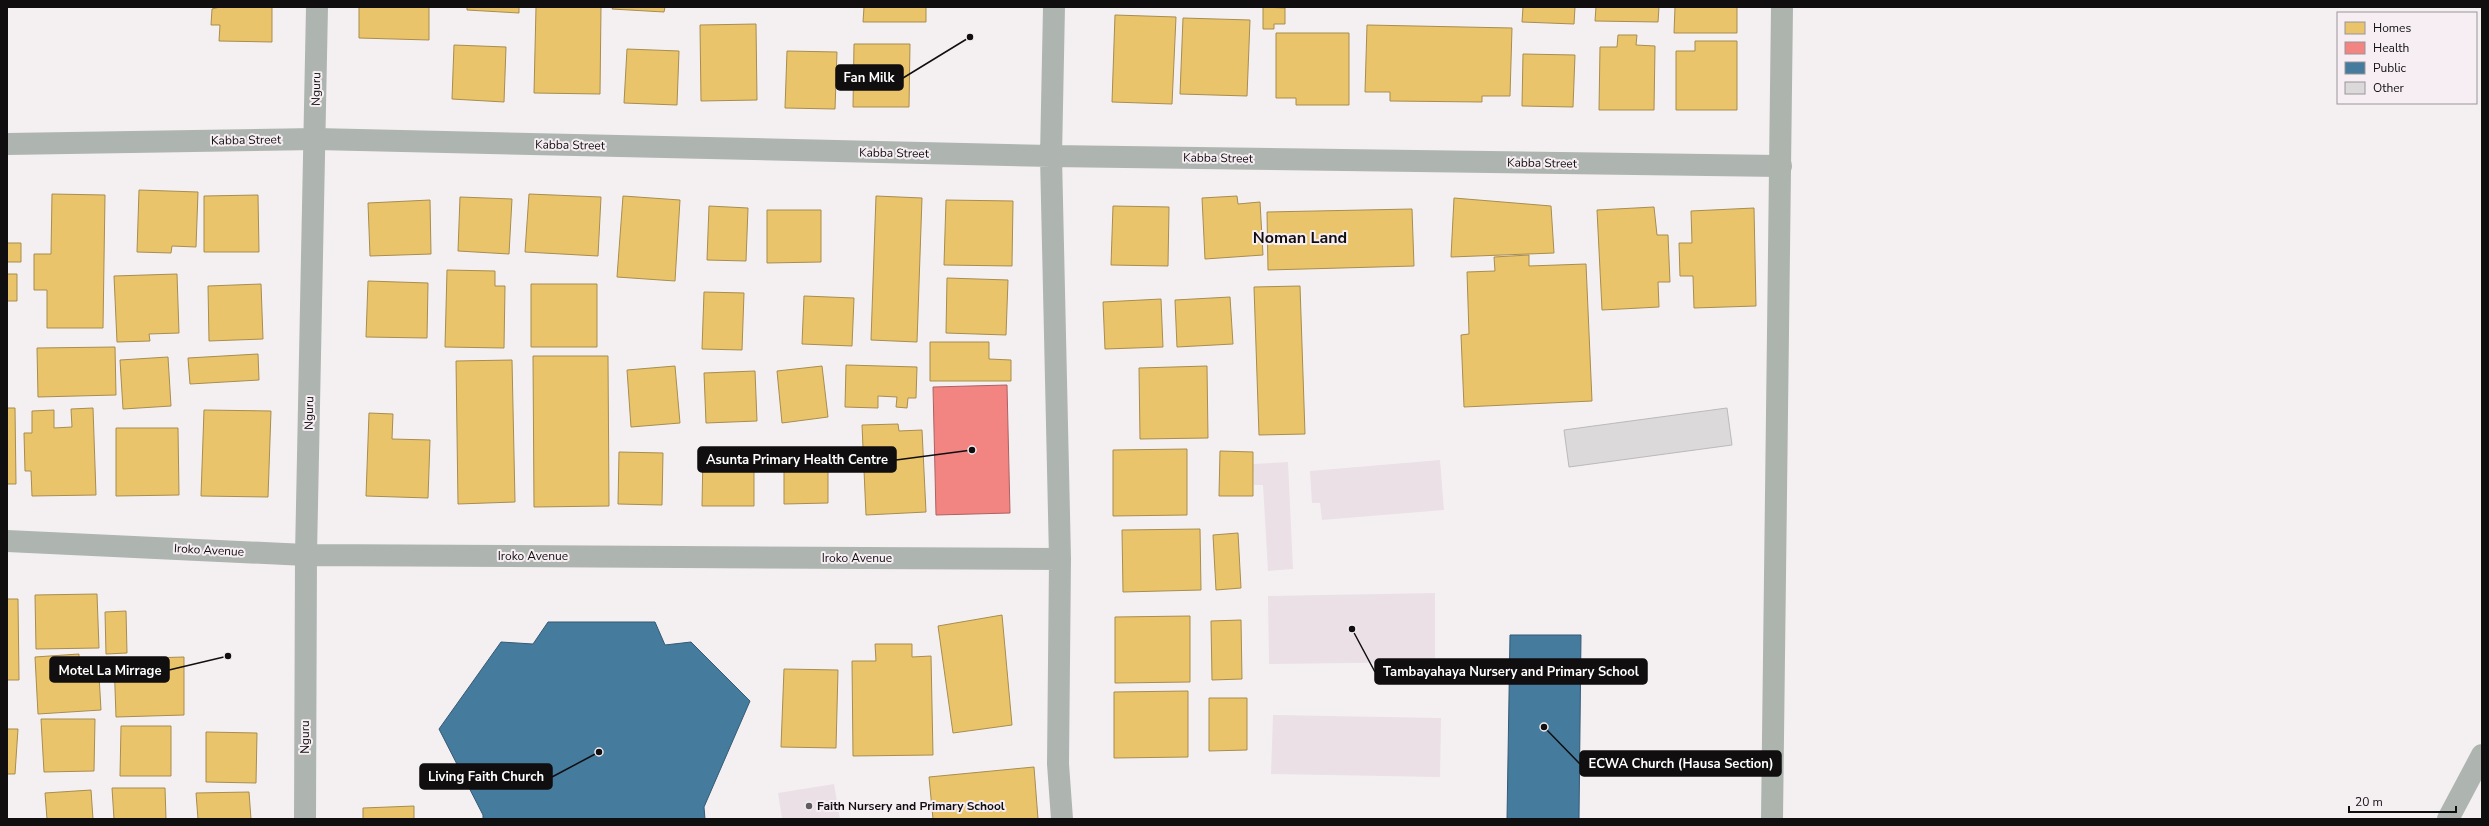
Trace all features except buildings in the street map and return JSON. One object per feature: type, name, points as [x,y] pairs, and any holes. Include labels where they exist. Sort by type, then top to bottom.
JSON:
[{"type":"main road","points":[[1772,819],[1782,7]]},
{"type":"street","name":"Nguru","points":[[305,819],[306,555],[316,138],[317,7]]},
{"type":"street","points":[[1054,7],[1051,156],[1060,559],[1058,764],[1062,819]]},
{"type":"street","name":"Kabba Street","points":[[7,144],[316,138],[1051,156],[1781,166]]},
{"type":"street","name":"Iroko Avenue","points":[[7,542],[306,555],[1060,559]]},
{"type":"street","points":[[2448,819],[2482,755]]},
{"type":"shaded area","points":[[1440,460],[1444,510],[1322,520],[1320,503],[1312,503],[1310,471]]},
{"type":"shaded area","points":[[1288,462],[1293,569],[1268,571],[1263,485],[1254,485],[1253,464]]},
{"type":"shaded area","points":[[1435,593],[1435,662],[1269,664],[1268,596]]},
{"type":"shaded area","points":[[1273,715],[1441,718],[1440,777],[1271,774]]},
{"type":"shaded area","name":"Faith Nursery and Primary School","points":[[834,784],[840,819],[782,819],[778,793]]},
{"type":"place","name":"Fan Milk","points":[[970,37]]},
{"type":"place","name":"Asunta Primary Health Centre","points":[[972,450]]},
{"type":"place","name":"Tambayahaya Nursery and Primary School","points":[[1352,629]]},
{"type":"place","name":"Motel La Mirrage","points":[[228,656]]},
{"type":"place","name":"ECWA Church (Hausa Section)","points":[[1544,727]]},
{"type":"place","name":"Living Faith Church","points":[[599,752]]},
{"type":"place","name":"Faith Nursery and Primary School","points":[[809,806]]},
{"type":"district","name":"Noman Land","points":[[1300,237]]}]
